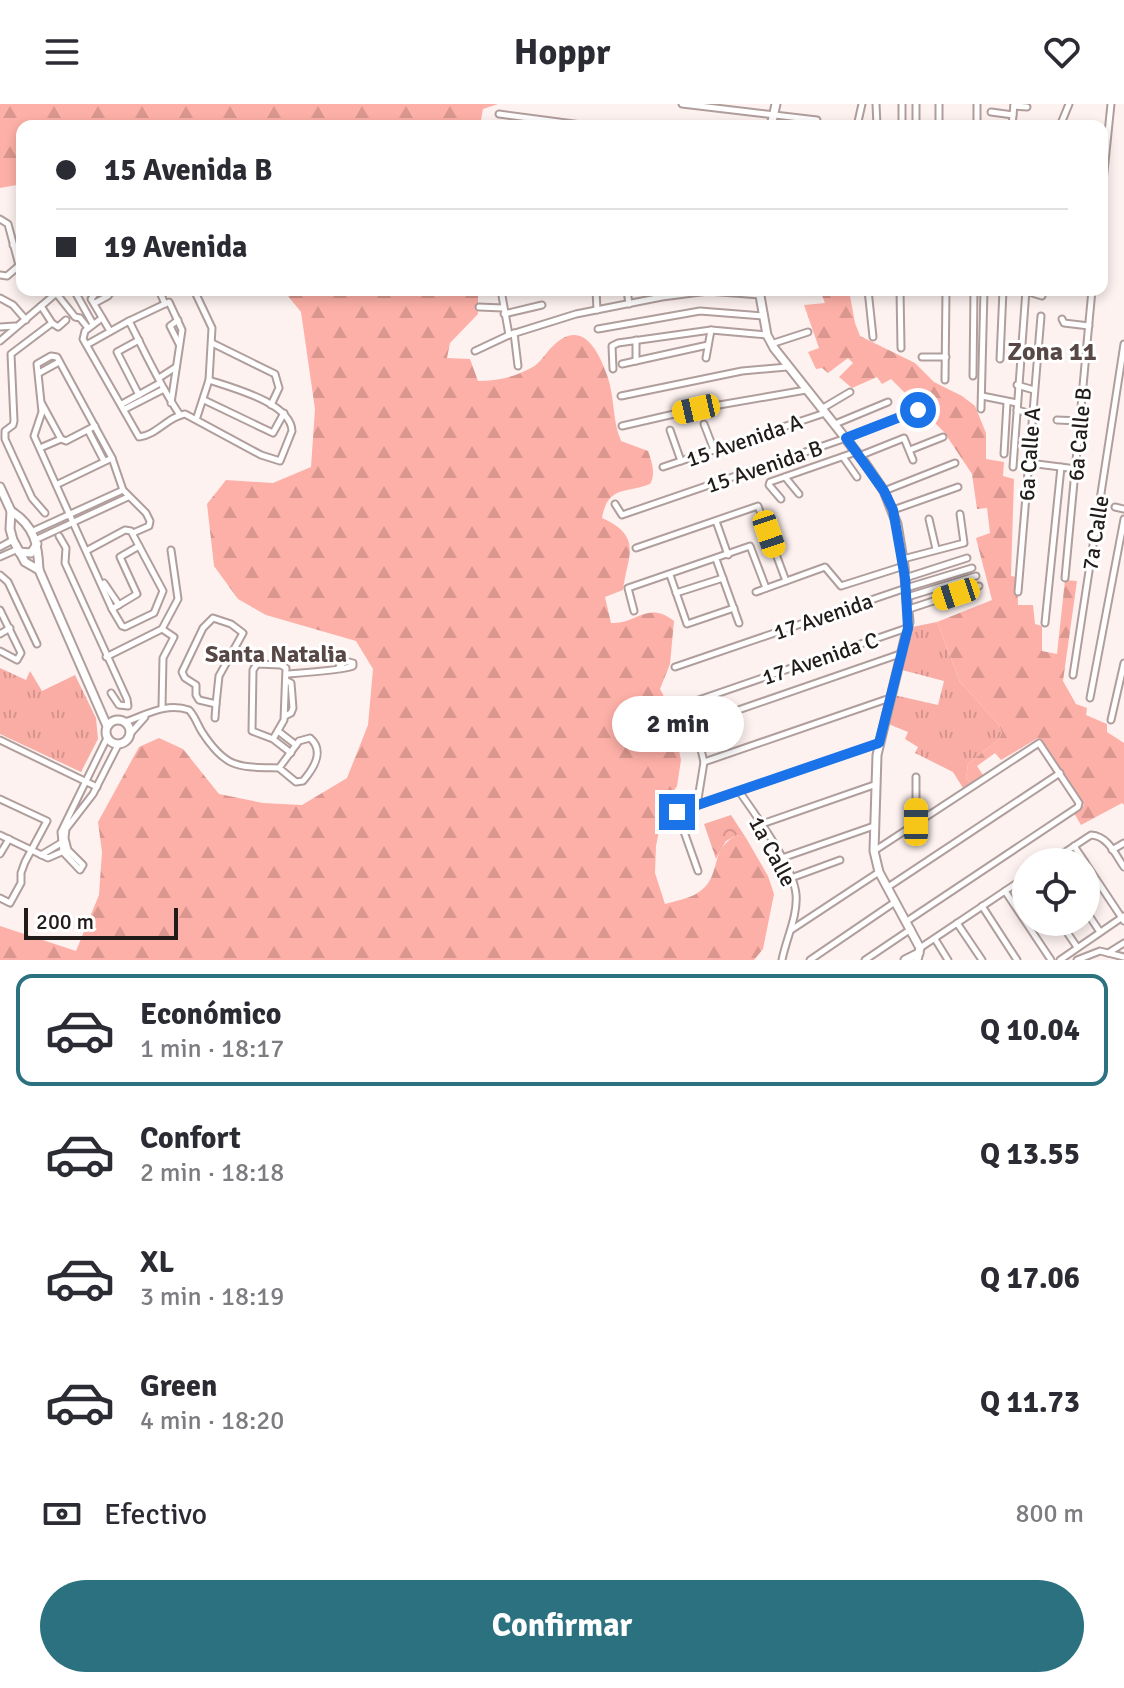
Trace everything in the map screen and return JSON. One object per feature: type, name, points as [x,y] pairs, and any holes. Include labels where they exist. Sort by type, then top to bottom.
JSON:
[{"type":"street","points":[[682,104],[817,120]]},
{"type":"street","points":[[772,120],[776,104]]},
{"type":"street","points":[[860,119],[862,104]]},
{"type":"street","points":[[1108,129],[1111,104]]},
{"type":"street","points":[[1013,120],[1014,105],[1027,107]]},
{"type":"street","points":[[991,112],[1013,115]]},
{"type":"street","points":[[499,114],[544,120]]},
{"type":"street","points":[[0,219],[6,221],[16,252]]},
{"type":"street","points":[[13,244],[16,247]]},
{"type":"street","points":[[0,341],[53,296]]},
{"type":"street","points":[[61,296],[75,317],[80,318],[88,328]]},
{"type":"street","points":[[77,296],[93,324]]},
{"type":"street","points":[[93,296],[91,301],[110,331]]},
{"type":"street","points":[[95,303],[108,296]]},
{"type":"street","points":[[162,296],[165,304]]},
{"type":"street","points":[[196,420],[209,380],[212,343],[210,322],[197,296]]},
{"type":"street","points":[[502,296],[518,366]]},
{"type":"street","points":[[596,296],[597,310]]},
{"type":"street","points":[[628,296],[629,304]]},
{"type":"street","points":[[475,351],[511,334],[655,296]]},
{"type":"street","points":[[760,296],[771,344],[858,454],[884,491],[893,510],[904,562],[908,628],[879,743],[874,785],[874,851],[879,872],[909,925],[919,953]]},
{"type":"street","points":[[869,296],[873,337]]},
{"type":"street","points":[[900,296],[901,348]]},
{"type":"street","points":[[945,380],[946,296]]},
{"type":"street","points":[[973,376],[974,296]]},
{"type":"street","points":[[981,409],[984,296]]},
{"type":"street","points":[[1000,359],[1003,296]]},
{"type":"street","points":[[1013,467],[1026,296]]},
{"type":"street","name":"6a Calle B","points":[[1065,578],[1092,296]]},
{"type":"street","points":[[0,298],[13,305],[26,320]]},
{"type":"street","points":[[88,344],[169,302],[182,328],[171,403]]},
{"type":"street","points":[[479,307],[504,311],[542,305]]},
{"type":"street","points":[[41,306],[58,327],[66,320]]},
{"type":"street","points":[[598,329],[700,311],[763,316]]},
{"type":"street","points":[[80,318],[86,313]]},
{"type":"street","name":"6a Calle A","points":[[1018,592],[1041,316]]},
{"type":"street","points":[[102,318],[83,336],[142,438],[180,415]]},
{"type":"street","points":[[1062,319],[1064,323],[1089,326]]},
{"type":"street","points":[[178,320],[170,326],[180,346]]},
{"type":"street","points":[[129,321],[180,415],[196,420],[261,455],[280,461],[293,427],[284,412],[235,388],[209,380]]},
{"type":"street","points":[[45,513],[27,487],[8,447],[5,431],[14,421],[11,354],[52,323]]},
{"type":"street","points":[[0,327],[11,328],[20,324]]},
{"type":"street","points":[[613,369],[612,346],[636,340],[711,330],[767,335]]},
{"type":"street","points":[[706,358],[711,330]]},
{"type":"street","points":[[771,344],[808,332]]},
{"type":"street","points":[[139,340],[117,352],[139,395]]},
{"type":"street","points":[[636,340],[636,361]]},
{"type":"street","points":[[212,343],[275,374],[279,388],[271,405]]},
{"type":"street","name":"7a Calle","points":[[1073,675],[1124,344]]},
{"type":"street","points":[[622,364],[708,345]]},
{"type":"street","points":[[922,357],[946,357]]},
{"type":"street","points":[[86,551],[129,529],[163,591],[156,610],[122,626],[112,609],[34,436],[42,403],[39,373],[59,362],[112,458],[123,490],[150,521],[149,526],[133,533]]},
{"type":"street","points":[[123,407],[161,383],[177,367]]},
{"type":"street","points":[[621,396],[742,371],[787,367]]},
{"type":"street","points":[[123,407],[161,383]]},
{"type":"street","points":[[1017,385],[1034,390]]},
{"type":"street","points":[[622,426],[696,409],[806,390]]},
{"type":"street","name":"15 Avenida A","points":[[663,467],[824,410],[850,392]]},
{"type":"street","points":[[982,396],[1032,414]]},
{"type":"street","points":[[204,400],[273,433],[284,412]]},
{"type":"street","name":"15 Avenida A","points":[[835,424],[888,402]]},
{"type":"street","points":[[42,403],[61,439]]},
{"type":"street","points":[[1004,454],[1007,403]]},
{"type":"street","name":"15 Avenida B","points":[[615,504],[622,515],[918,410]]},
{"type":"street","points":[[1057,420],[1080,421]]},
{"type":"street","points":[[704,424],[714,450]]},
{"type":"street","points":[[40,448],[61,439],[66,441],[95,426]]},
{"type":"street","points":[[88,430],[104,462]]},
{"type":"street","points":[[670,430],[681,461]]},
{"type":"street","points":[[910,450],[943,437]]},
{"type":"street","points":[[781,499],[769,485],[904,438],[913,460]]},
{"type":"street","points":[[843,457],[857,477]]},
{"type":"street","points":[[58,484],[112,458]]},
{"type":"street","points":[[884,491],[955,463]]},
{"type":"street","points":[[1029,463],[1076,469]]},
{"type":"street","points":[[1045,623],[1061,467]]},
{"type":"street","points":[[785,477],[799,494]]},
{"type":"street","points":[[0,487],[11,511],[12,538],[18,551],[25,562],[39,570]]},
{"type":"street","points":[[893,510],[958,487]]},
{"type":"street","points":[[0,547],[12,538],[18,527],[29,529],[123,490]]},
{"type":"street","points":[[0,557],[18,551],[31,553],[36,542],[128,497]]},
{"type":"street","points":[[636,548],[758,506],[786,581]]},
{"type":"street","points":[[1115,507],[1124,509]]},
{"type":"street","points":[[0,835],[48,858],[66,851],[63,825],[107,738],[102,709],[39,570],[40,553],[36,542],[22,518],[11,511]]},
{"type":"street","points":[[756,592],[825,567],[841,586],[936,549],[964,543],[960,514]]},
{"type":"street","points":[[929,519],[936,549]]},
{"type":"street","points":[[1090,698],[1124,519]]},
{"type":"street","points":[[716,521],[728,555]]},
{"type":"street","points":[[59,536],[66,548],[65,563],[128,706],[119,705],[111,693]]},
{"type":"street","points":[[112,609],[137,594],[120,557],[139,546]]},
{"type":"street","points":[[634,611],[628,588],[752,548],[766,588]]},
{"type":"street","points":[[106,657],[162,629],[178,599],[171,550]]},
{"type":"street","points":[[905,578],[967,558]]},
{"type":"street","points":[[716,559],[739,623]]},
{"type":"street","points":[[93,567],[119,605]]},
{"type":"street","name":"17 Avenida","points":[[675,667],[972,568]]},
{"type":"street","points":[[0,575],[8,582],[37,644]]},
{"type":"street","points":[[670,575],[688,624],[734,608]]},
{"type":"street","points":[[907,592],[976,576]]},
{"type":"street","points":[[676,593],[723,578]]},
{"type":"street","points":[[909,609],[979,586]]},
{"type":"street","points":[[0,610],[20,655],[17,660],[0,651]]},
{"type":"street","points":[[215,718],[218,678],[243,632],[213,618],[203,628],[182,668],[183,676],[196,685],[197,698],[216,704]]},
{"type":"street","points":[[0,634],[10,628]]},
{"type":"street","name":"17 Avenida C","points":[[687,704],[908,628]]},
{"type":"street","points":[[162,629],[174,637],[163,658],[162,708]]},
{"type":"street","points":[[233,651],[257,664],[284,665],[286,677],[291,683],[293,708],[291,713],[284,716],[273,739]]},
{"type":"street","points":[[697,805],[704,762],[695,725],[901,654]]},
{"type":"street","points":[[1111,720],[1124,663]]},
{"type":"street","points":[[257,664],[253,670],[251,727],[255,734],[273,739],[291,753]]},
{"type":"street","points":[[286,677],[339,667]]},
{"type":"street","points":[[704,762],[890,698]]},
{"type":"street","points":[[107,726],[113,721],[146,715],[162,708],[173,706],[189,710],[210,743],[231,764],[279,768],[299,783],[307,777],[316,762],[318,748],[310,738],[303,739],[279,768]]},
{"type":"street","points":[[102,709],[123,721],[130,734]]},
{"type":"street","points":[[41,855],[63,842],[68,826],[81,813],[118,745],[125,742],[146,715]]},
{"type":"street","points":[[278,731],[296,745]]},
{"type":"street","points":[[107,738],[118,745]]},
{"type":"street","points":[[0,740],[97,787]]},
{"type":"street","points":[[669,815],[879,743]]},
{"type":"street","points":[[865,960],[1079,804],[1039,743],[874,851]]},
{"type":"street","points":[[888,887],[1060,773]]},
{"type":"street","points":[[916,777],[916,822]]},
{"type":"street","points":[[762,824],[874,785]]},
{"type":"street","name":"1a Calle","points":[[739,791],[782,858],[796,895],[782,960]]},
{"type":"street","points":[[0,799],[47,821],[31,850],[21,873],[21,883],[10,903],[0,898]]},
{"type":"street","points":[[677,812],[698,871]]},
{"type":"street","points":[[782,858],[874,826]]},
{"type":"street","points":[[1071,848],[1096,835],[1104,838],[1124,867]]},
{"type":"street","points":[[0,854],[9,839]]},
{"type":"street","points":[[1112,850],[1124,843]]},
{"type":"street","points":[[791,878],[840,860]]},
{"type":"street","points":[[790,931],[879,872]]},
{"type":"street","points":[[1100,885],[1123,918],[1100,932]]},
{"type":"street","points":[[905,960],[1012,886]]},
{"type":"street","points":[[1005,891],[1051,960]]},
{"type":"street","points":[[810,960],[896,901]]},
{"type":"street","points":[[982,906],[1017,960]]},
{"type":"street","points":[[957,923],[982,960]]},
{"type":"street","points":[[1070,936],[1077,947]]},
{"type":"street","points":[[1061,960],[1094,936]]},
{"type":"street","points":[[935,939],[948,960]]},
{"type":"street","points":[[1107,953],[1124,943]]},
{"type":"street","points":[[1077,960],[1097,952],[1124,957]]},
{"type":"green space","points":[[0,104],[498,104],[483,109],[481,120],[16,120],[16,185],[0,188]]},
{"type":"green space","points":[[288,296],[478,296],[478,314],[450,343],[447,358],[470,359],[478,381],[505,378],[525,371],[538,363],[563,338],[572,335],[587,340],[593,347],[610,383],[621,441],[648,451],[653,472],[650,484],[613,495],[605,507],[602,518],[624,532],[630,548],[623,590],[605,597],[611,623],[649,613],[665,615],[674,621],[670,664],[660,689],[670,708],[681,760],[677,786],[664,806],[656,846],[655,873],[665,904],[689,897],[710,880],[718,856],[728,841],[737,835],[746,838],[768,876],[774,894],[763,949],[754,960],[0,960],[0,926],[76,951],[99,895],[102,852],[98,822],[139,747],[159,738],[183,749],[219,794],[263,803],[302,805],[347,778],[368,725],[373,669],[356,641],[266,615],[238,599],[214,566],[207,504],[226,480],[273,483],[311,467],[315,409],[301,312]]},
{"type":"green space","points":[[822,296],[850,296],[860,336],[915,363],[934,382],[975,406],[986,433],[986,459],[1004,462],[1003,476],[1014,479],[1011,576],[1017,577],[1018,605],[1033,605],[1035,624],[1042,626],[1042,651],[1057,654],[1065,580],[1077,581],[1063,681],[1076,704],[1087,708],[1086,715],[1107,724],[1107,732],[1124,743],[1124,805],[1122,803],[1081,825],[1074,813],[1084,805],[1038,738],[1001,760],[995,753],[977,766],[983,775],[971,783],[966,778],[968,764],[999,739],[1002,733],[999,725],[960,682],[937,622],[992,600],[976,538],[990,533],[987,508],[977,509],[972,474],[944,432],[891,379],[882,384],[877,377],[852,388],[839,377],[853,363],[848,358],[828,373],[822,368],[816,369],[808,352],[819,348],[804,305],[825,303]]},
{"type":"green space","points":[[937,622],[960,682],[999,725],[1002,733],[999,739],[968,764],[966,778],[971,783],[963,788],[953,772],[915,753],[918,747],[905,739],[908,732],[886,723],[894,695],[938,705],[944,681],[902,670],[912,627]]},
{"type":"green space","points":[[0,668],[26,680],[30,671],[42,691],[75,675],[96,718],[98,739],[81,772],[0,734]]},
{"type":"green space","points":[[731,815],[746,838],[737,835],[726,841],[716,859],[704,824]]},
{"type":"district","name":"Zona 11","points":[[1052,351]]},
{"type":"district","name":"Santa Natalia","points":[[276,654]]},
{"type":"route","points":[[677,812],[879,743],[908,628],[909,609],[900,537],[893,510],[884,491],[846,438],[918,410]]}]
